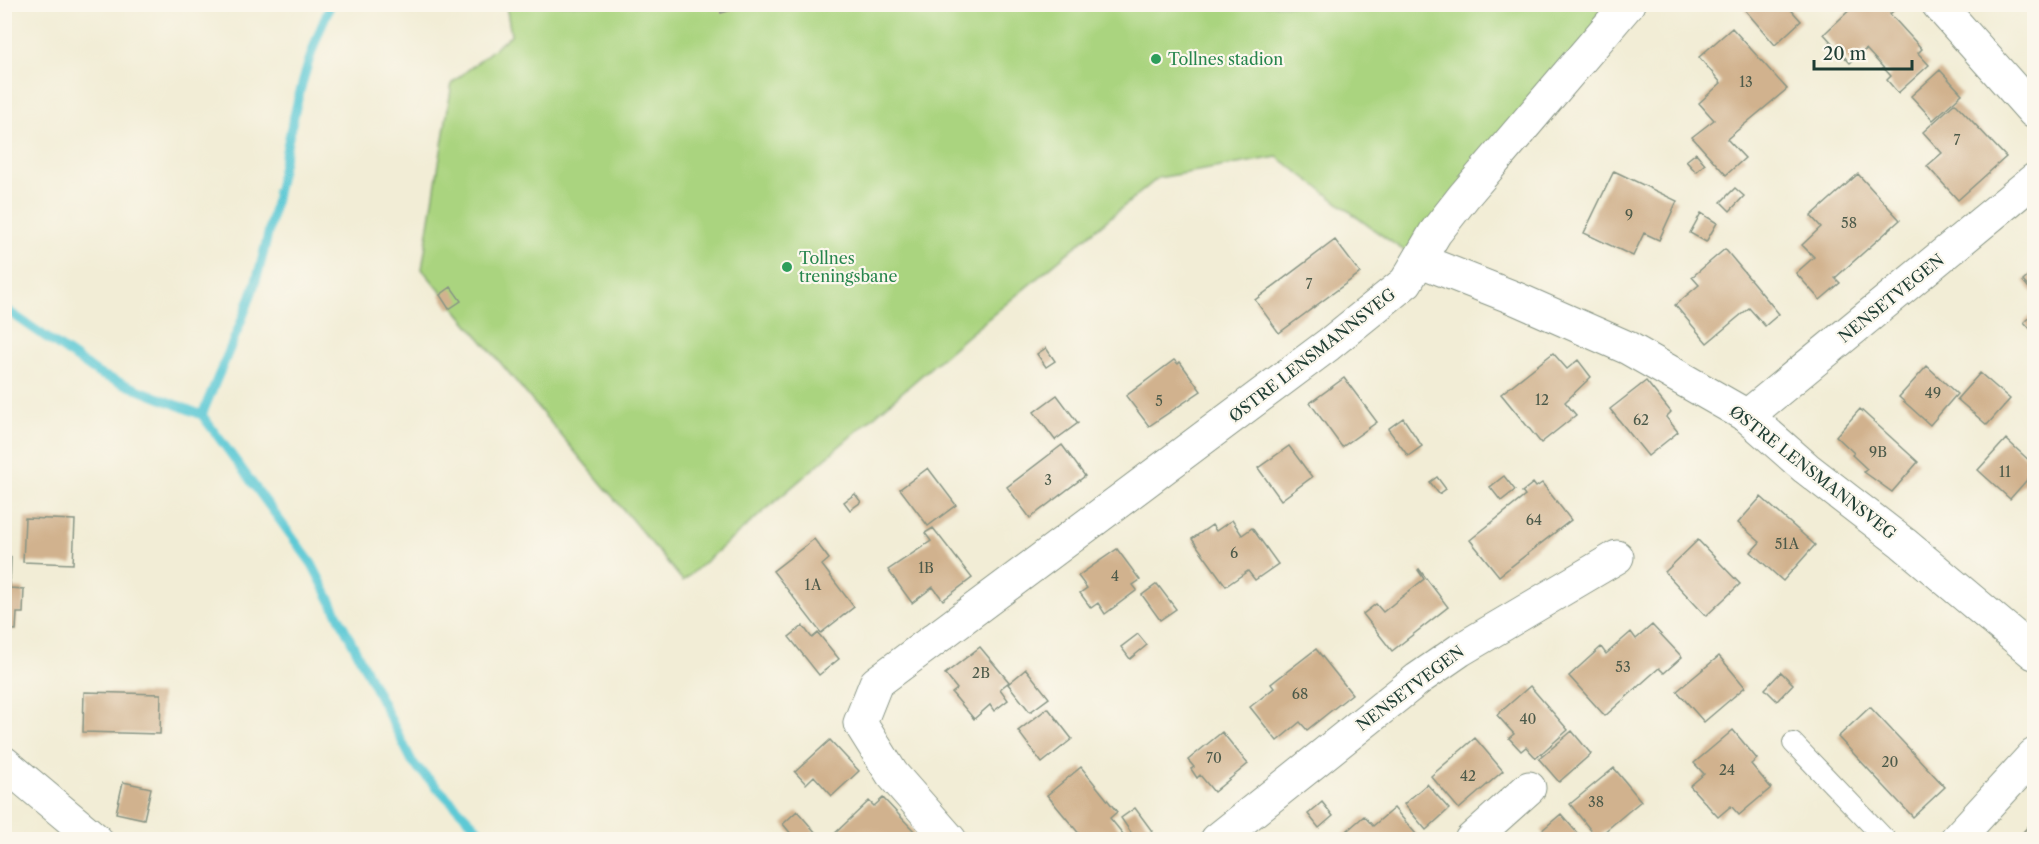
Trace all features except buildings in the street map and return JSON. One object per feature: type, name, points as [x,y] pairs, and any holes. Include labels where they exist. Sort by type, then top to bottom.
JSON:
[{"type":"street","points":[[1421,261],[1436,232],[1464,195],[1628,4]]},
{"type":"street","points":[[1938,4],[2034,112]]},
{"type":"street","name":"NENSETVEGEN","points":[[1748,416],[2034,180]]},
{"type":"street","name":"ØSTRE LENSMANNSVEG","points":[[950,840],[892,774],[860,723],[876,684],[1328,345],[1406,282],[1421,261],[1517,299],[1628,348],[1748,416],[1806,468],[1903,543],[2034,653]]},
{"type":"street","name":"NENSETVEGEN","points":[[1217,840],[1460,650],[1617,557]]},
{"type":"street","points":[[1956,840],[2034,755]]},
{"type":"street","points":[[4,763],[96,840]]},
{"type":"street","points":[[1471,840],[1529,788]]},
{"type":"lane","points":[[1792,743],[1886,840]]},
{"type":"green space","points":[[506,5],[1628,5],[1421,261],[1384,237],[1277,157],[1158,178],[966,337],[683,581],[422,269],[452,83],[511,35]]},
{"type":"waterway","points":[[202,415],[239,328],[258,274],[297,103],[317,36],[331,4]]},
{"type":"waterway","points":[[4,308],[99,374],[202,415],[312,564],[413,763],[489,840]]},
{"type":"place","name":"Tollnes stadion","points":[[1156,59]]},
{"type":"place","name":"Tollnes treningsbane","points":[[787,267]]}]
